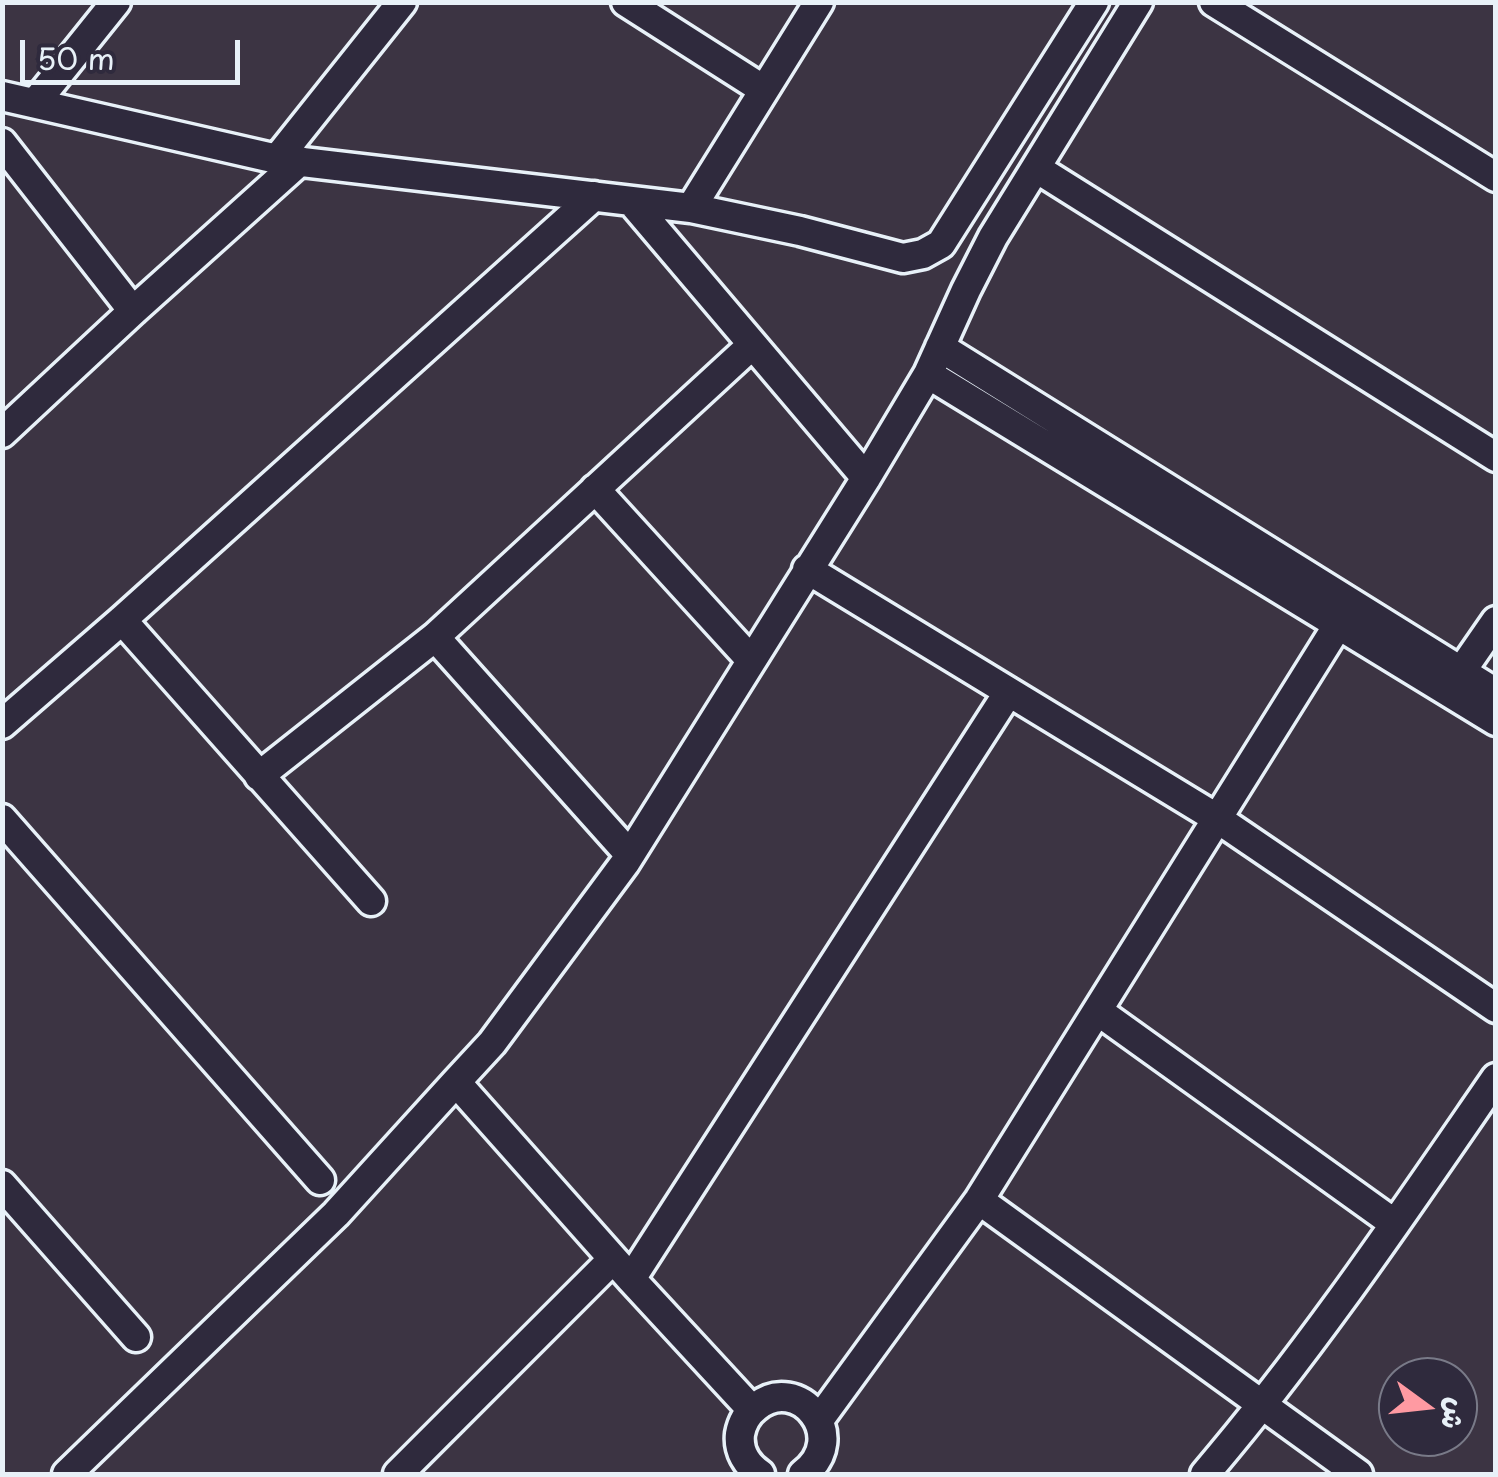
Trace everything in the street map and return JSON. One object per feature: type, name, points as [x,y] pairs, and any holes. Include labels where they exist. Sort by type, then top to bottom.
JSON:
[{"type":"street","points":[[35,103],[116,2]]},
{"type":"street","points":[[2,433],[288,160],[402,2]]},
{"type":"street","points":[[626,2],[764,90]]},
{"type":"street","points":[[691,208],[819,2]]},
{"type":"street","points":[[2,96],[288,160],[691,208],[903,258],[923,254],[940,244],[953,227],[1094,2]]},
{"type":"street","points":[[67,1474],[336,1214],[492,1042],[630,855],[928,374],[993,237],[1138,2]]},
{"type":"street","points":[[1214,2],[1496,177]]},
{"type":"street","points":[[2,143],[133,312]]},
{"type":"street","points":[[1036,168],[1496,457]]},
{"type":"street","points":[[2,724],[594,196]]},
{"type":"street","points":[[630,200],[866,478]]},
{"type":"street","points":[[260,776],[435,637],[752,345]]},
{"type":"street","points":[[940,347],[1454,681],[1496,721]]},
{"type":"street","points":[[928,374],[1338,625],[1454,681],[1496,693]]},
{"type":"street","points":[[595,489],[750,660]]},
{"type":"street","points":[[807,569],[1218,819],[1496,1008]]},
{"type":"street","points":[[122,620],[371,901]]},
{"type":"street","points":[[1454,681],[1496,621]]},
{"type":"street","points":[[819,1420],[979,1200],[1338,625]]},
{"type":"street","points":[[435,637],[630,855]]},
{"type":"street","points":[[398,1474],[622,1269],[1008,693]]},
{"type":"street","points":[[4,825],[320,1180]]},
{"type":"street","points":[[1098,1011],[1396,1224]]},
{"type":"street","points":[[1205,1474],[1262,1408],[1496,1078]]},
{"type":"street","points":[[456,1082],[752,1410]]},
{"type":"street","points":[[2,1185],[136,1337]]},
{"type":"street","points":[[979,1200],[1358,1474]]},
{"type":"street","points":[[753,1473],[744,1459],[740,1433],[752,1410],[774,1398],[800,1402],[819,1420],[823,1446],[810,1472]]}]
